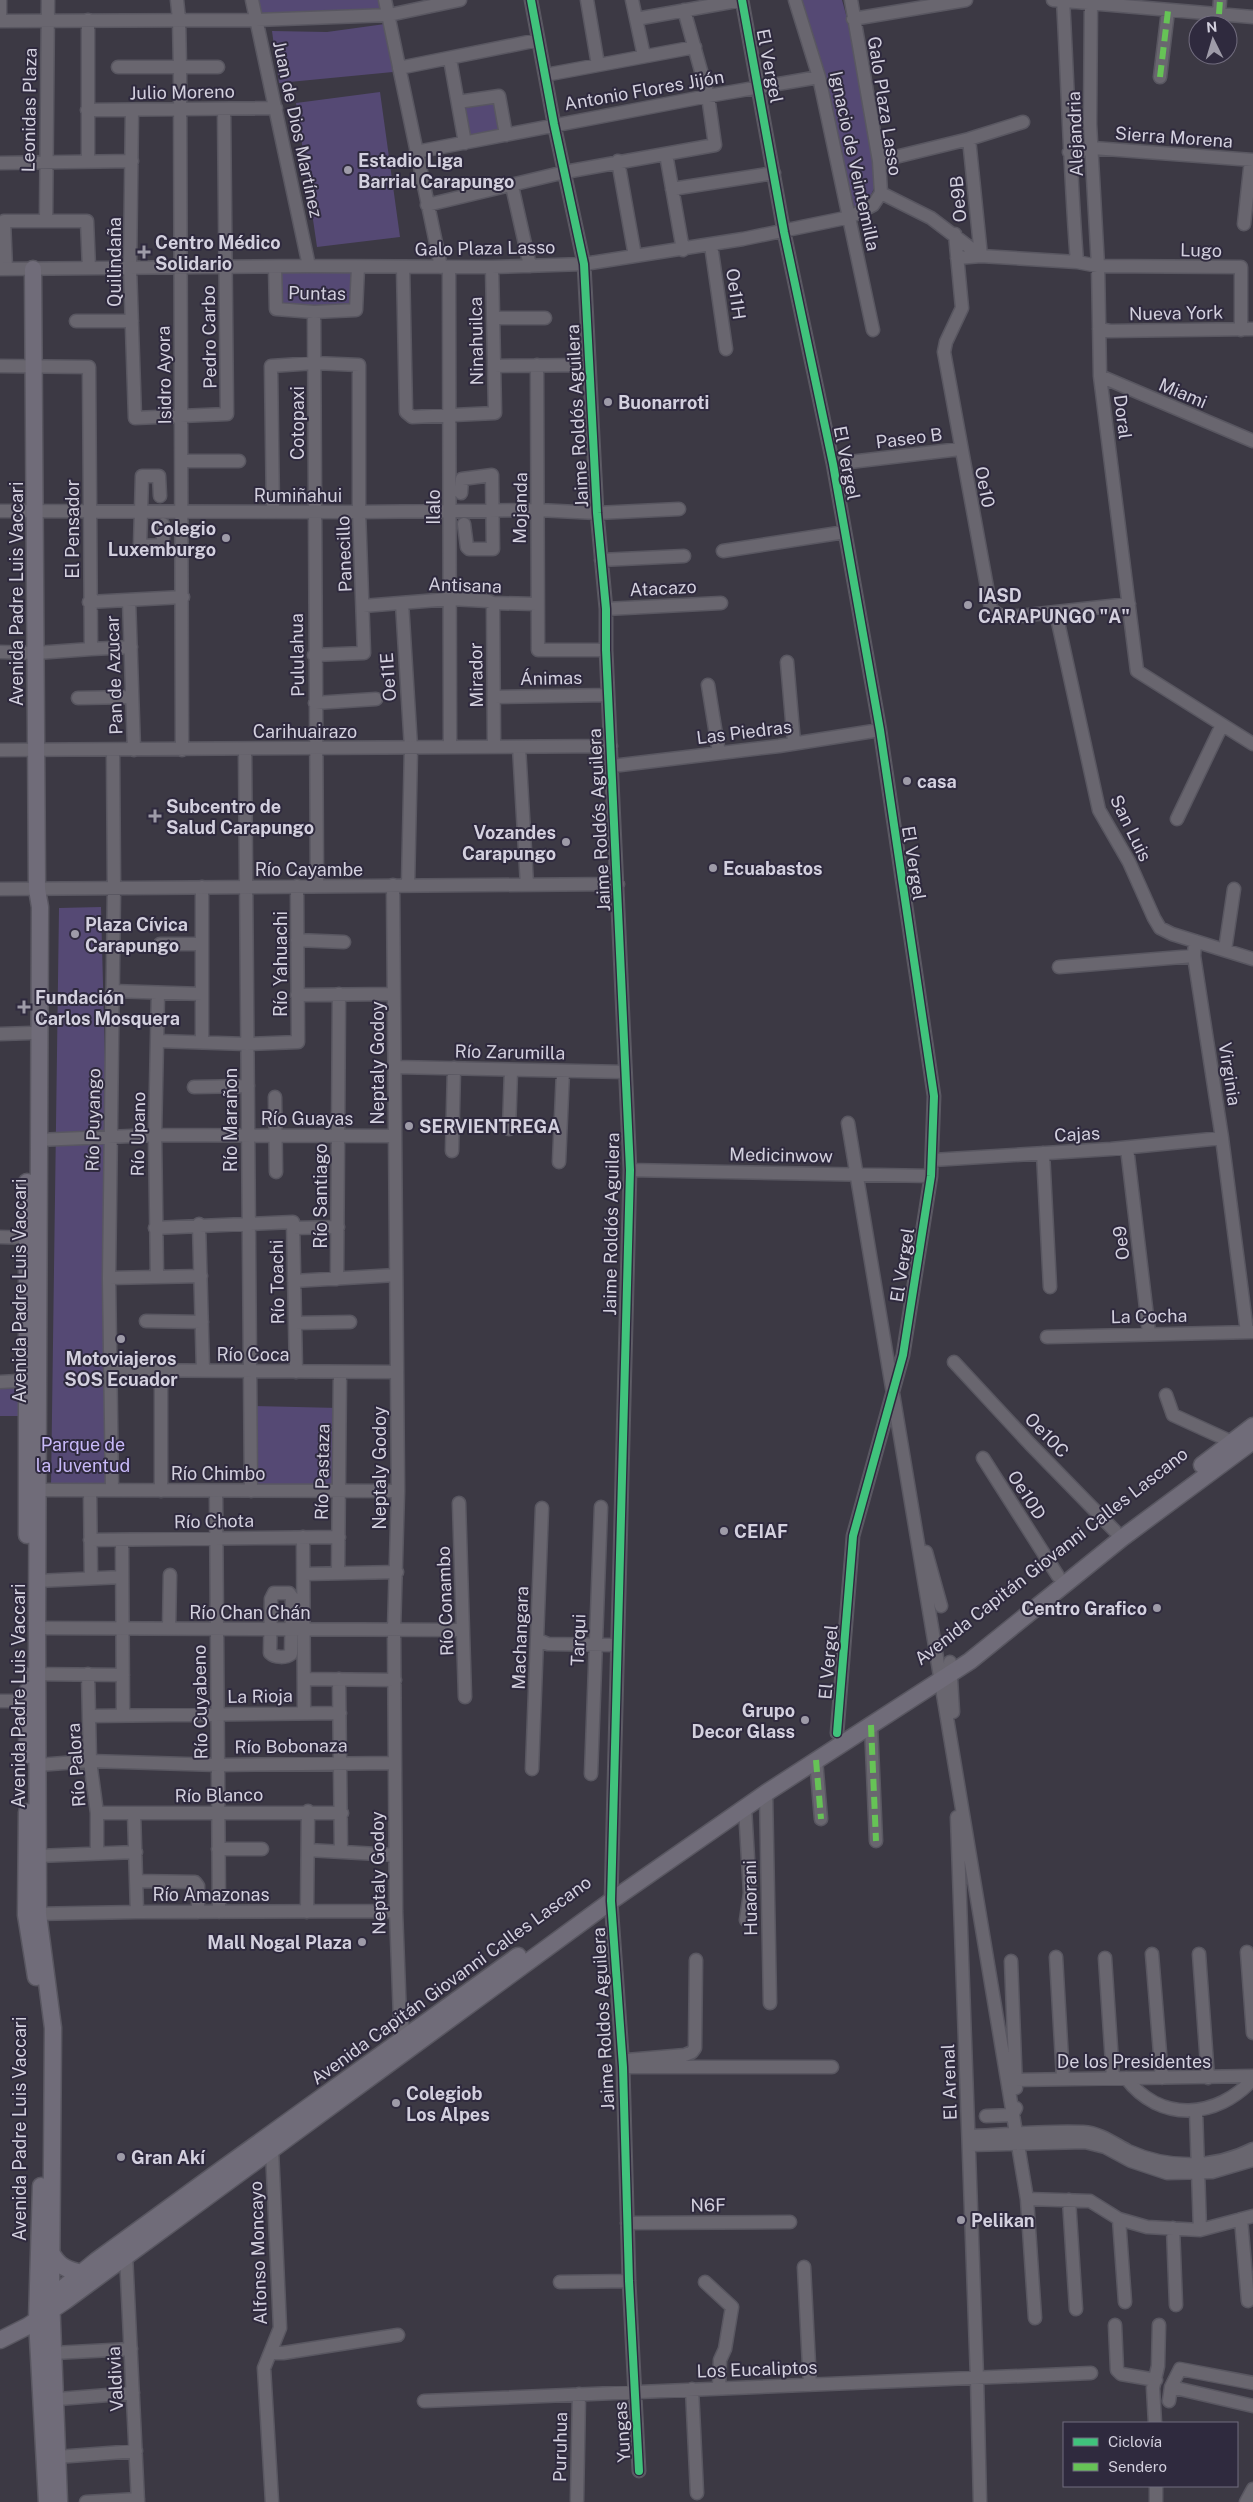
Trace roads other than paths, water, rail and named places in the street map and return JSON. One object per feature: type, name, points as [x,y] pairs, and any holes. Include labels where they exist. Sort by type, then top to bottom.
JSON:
[{"type":"main road","name":"Avenida Padre Luis Vaccari","points":[[32,1238],[38,1140],[40,907],[37,889],[36,751],[42,652],[36,511],[33,269]]},
{"type":"main road","name":"Avenida Padre Luis Vaccari","points":[[37,889],[31,906],[33,1381],[32,1914],[41,2028],[44,2309],[48,2400],[47,2502]]},
{"type":"main road","name":"Avenida Padre Luis Vaccari","points":[[33,1381],[39,1490],[37,1628],[33,1674]]},
{"type":"main road","name":"Avenida Capitán Giovanni Calles Lascano","points":[[0,2340],[20,2329],[82,2273],[408,2043],[837,1733],[951,1668],[1058,1576],[1253,1426]]},
{"type":"main road","name":"Avenida Capitán Giovanni Calles Lascano","points":[[611,1895],[871,1725],[951,1668],[1253,1441]]},
{"type":"main road","name":"Avenida Padre Luis Vaccari","points":[[33,1701],[38,1765],[38,1856],[32,1914],[53,2028],[51,2252],[44,2309],[53,2353],[48,2400],[57,2457],[59,2502]]},
{"type":"main road","name":"Avenida Capitán Giovanni Calles Lascano","points":[[44,2309],[126,2255],[272,2150],[408,2043]]},
{"type":"main road","points":[[51,2252],[55,2259],[65,2268],[82,2273]]},
{"type":"street","points":[[0,0],[0,20],[256,20],[389,15],[460,0]]},
{"type":"street","name":"Leonidas Plaza","points":[[46,220],[45,163],[48,0]]},
{"type":"street","name":"Isidro Ayora","points":[[177,0],[180,68],[182,750]]},
{"type":"street","name":"Juan de Dios Martínez","points":[[252,0],[309,266]]},
{"type":"street","name":"Ilalo","points":[[385,0],[427,205],[445,267],[451,510],[450,747]]},
{"type":"street","name":"Jaime Roldós Aguilera","points":[[531,0],[554,124],[584,264],[597,513],[606,609],[606,650],[630,1170],[616,1645]]},
{"type":"street","points":[[587,0],[598,65]]},
{"type":"street","points":[[632,0],[644,56]]},
{"type":"street","points":[[636,19],[742,0]]},
{"type":"street","name":"El Vergel","points":[[742,0],[784,232],[833,464],[880,730],[934,1096],[933,1160],[903,1355],[853,1536],[837,1733]]},
{"type":"street","name":"Ignacio de Veintemilla","points":[[795,0],[819,77],[873,330]]},
{"type":"street","name":"Galo Plaza Lasso","points":[[3,269],[275,266],[492,268],[584,264],[683,250],[784,232],[850,217],[873,205],[881,193],[879,161],[851,0]]},
{"type":"street","points":[[854,19],[966,0]]},
{"type":"street","points":[[1077,262],[1069,152],[1068,68],[1060,0],[1091,1],[1168,11],[1253,17]]},
{"type":"street","points":[[1219,14],[1220,0]]},
{"type":"street","name":"Alejandria","points":[[1091,1],[1090,124],[1093,148],[1098,266]]},
{"type":"street","points":[[427,205],[565,172],[715,144],[708,96],[684,10]]},
{"type":"street","points":[[1160,77],[1168,11]]},
{"type":"street","points":[[88,20],[88,162]]},
{"type":"street","points":[[399,68],[538,40]]},
{"type":"street","points":[[545,75],[695,46]]},
{"type":"street","points":[[450,59],[465,142]]},
{"type":"street","points":[[118,67],[218,68]]},
{"type":"street","name":"Antonio Flores Jijón","points":[[416,152],[554,124],[819,77]]},
{"type":"street","points":[[458,102],[499,96],[506,135]]},
{"type":"street","name":"Julio Moreno","points":[[87,110],[276,108]]},
{"type":"street","name":"Pedro Carbo","points":[[182,417],[227,414],[224,109]]},
{"type":"street","name":"Quilindaña","points":[[132,110],[130,268],[133,414],[135,418],[182,417]]},
{"type":"street","points":[[879,161],[969,139],[1024,122]]},
{"type":"street","name":"Oe9B","points":[[969,139],[981,256]]},
{"type":"street","name":"Sierra Morena","points":[[1069,152],[1093,148],[1252,160]]},
{"type":"street","points":[[666,154],[683,250]]},
{"type":"street","points":[[0,163],[132,160]]},
{"type":"street","points":[[1244,224],[1252,160]]},
{"type":"street","points":[[618,161],[635,256]]},
{"type":"street","points":[[672,189],[774,173]]},
{"type":"street","points":[[512,186],[530,266]]},
{"type":"street","points":[[881,193],[913,207],[954,234],[981,256]]},
{"type":"street","points":[[3,269],[4,221],[46,220],[87,220],[89,268]]},
{"type":"street","name":"Oe10","points":[[954,234],[962,308],[946,342],[944,352],[960,449],[991,608],[999,615],[1010,617],[1129,604]]},
{"type":"street","name":"Oe11H","points":[[711,245],[726,349]]},
{"type":"street","points":[[957,258],[981,256],[1077,262],[1098,266]]},
{"type":"street","name":"Puntas","points":[[275,266],[276,309],[314,312],[356,310],[358,266]]},
{"type":"street","name":"Doral","points":[[1098,266],[1100,376],[1137,671],[1253,744]]},
{"type":"street","name":"Lugo","points":[[1098,266],[1241,268],[1247,330]]},
{"type":"street","points":[[403,267],[406,412],[408,416],[449,416]]},
{"type":"street","name":"Ninahuilca","points":[[449,416],[494,413],[492,268]]},
{"type":"street","name":"Cotopaxi","points":[[314,312],[314,512]]},
{"type":"street","points":[[493,318],[544,318]]},
{"type":"street","points":[[76,321],[132,321]]},
{"type":"street","name":"Nueva York","points":[[1099,329],[1110,331],[1247,330]]},
{"type":"street","points":[[273,512],[271,366],[315,363]]},
{"type":"street","name":"Panecillo","points":[[314,654],[364,653],[360,512],[359,365],[315,363]]},
{"type":"street","name":"Mojanda","points":[[537,365],[538,510],[536,604],[538,650],[606,650]]},
{"type":"street","points":[[494,366],[588,365]]},
{"type":"street","points":[[0,366],[34,366]]},
{"type":"street","name":"El Pensador","points":[[34,366],[90,367],[89,602],[91,649]]},
{"type":"street","name":"Miami","points":[[1100,376],[1253,441]]},
{"type":"street","name":"Paseo B","points":[[833,464],[960,449]]},
{"type":"street","points":[[182,461],[239,460]]},
{"type":"street","points":[[461,493],[462,479],[492,475],[493,549],[469,549],[467,547],[464,524]]},
{"type":"street","points":[[160,496],[160,476],[142,476],[139,512],[140,546],[163,545],[163,524]]},
{"type":"street","name":"Rumiñahui","points":[[0,510],[360,512],[538,510],[597,513],[680,509]]},
{"type":"street","name":"Pululahua","points":[[314,512],[317,886]]},
{"type":"street","points":[[723,551],[845,532]]},
{"type":"street","points":[[601,560],[684,556]]},
{"type":"street","points":[[89,602],[182,597]]},
{"type":"street","name":"Antisana","points":[[363,606],[450,599],[536,604]]},
{"type":"street","name":"Pan de Azucar","points":[[129,600],[134,750]]},
{"type":"street","name":"Oe11E","points":[[402,603],[411,748],[408,885]]},
{"type":"street","name":"Mirador","points":[[493,603],[494,746]]},
{"type":"street","name":"Atacazo","points":[[606,609],[721,603]]},
{"type":"street","name":"San Luis","points":[[1056,613],[1099,810],[1129,862],[1160,928],[1195,942],[1253,959]]},
{"type":"street","points":[[0,652],[131,648]]},
{"type":"street","points":[[787,662],[794,743]]},
{"type":"street","points":[[708,685],[719,753]]},
{"type":"street","name":"Ánimas","points":[[494,697],[608,694]]},
{"type":"street","points":[[78,698],[132,697]]},
{"type":"street","points":[[315,703],[376,699]]},
{"type":"street","points":[[1177,819],[1222,725]]},
{"type":"street","name":"Las Piedras","points":[[612,766],[880,730]]},
{"type":"street","name":"Carihuairazo","points":[[0,750],[113,751],[611,746]]},
{"type":"street","points":[[519,747],[528,884]]},
{"type":"street","name":"Río Marañon","points":[[245,749],[251,1491]]},
{"type":"street","name":"Río Puyango","points":[[112,1490],[108,1278],[114,888],[113,751]]},
{"type":"street","name":"Río Cayambe","points":[[0,889],[618,884]]},
{"type":"street","name":"Neptaly Godoy","points":[[393,885],[398,1491],[394,1630],[395,1855],[400,2018],[408,2043]]},
{"type":"street","name":"Río Yahuachi","points":[[248,1044],[298,1042],[297,886]]},
{"type":"street","points":[[202,887],[202,1042]]},
{"type":"street","points":[[1225,950],[1234,889]]},
{"type":"street","points":[[297,940],[344,942]]},
{"type":"street","name":"Virginia","points":[[1195,942],[1194,956],[1250,1332]]},
{"type":"street","points":[[160,944],[202,944]]},
{"type":"street","points":[[1060,967],[1194,956]]},
{"type":"street","points":[[113,992],[202,994]]},
{"type":"street","name":"Río Upano","points":[[156,1276],[155,1135],[158,993]]},
{"type":"street","name":"Río Santiago","points":[[337,1278],[339,994]]},
{"type":"street","points":[[297,995],[394,994]]},
{"type":"street","points":[[0,1034],[31,1033]]},
{"type":"street","points":[[158,1041],[248,1044]]},
{"type":"street","name":"Río Zarumilla","points":[[395,1067],[625,1072]]},
{"type":"street","points":[[452,1151],[454,1068]]},
{"type":"street","points":[[509,1129],[511,1070]]},
{"type":"street","points":[[559,1162],[563,1071]]},
{"type":"street","points":[[194,1087],[248,1086]]},
{"type":"street","points":[[275,1097],[276,1172]]},
{"type":"street","points":[[848,1123],[1027,2199],[1035,2318]]},
{"type":"street","name":"Río Guayas","points":[[38,1140],[155,1135],[395,1136]]},
{"type":"street","name":"Cajas","points":[[933,1160],[1127,1148],[1222,1138]]},
{"type":"street","name":"Oe9","points":[[1127,1148],[1149,1333]]},
{"type":"street","points":[[1042,1153],[1050,1287]]},
{"type":"street","name":"Medicinwow","points":[[630,1170],[931,1176]]},
{"type":"street","points":[[156,1228],[200,1224],[250,1223],[338,1227]]},
{"type":"street","points":[[200,1224],[203,1371]]},
{"type":"street","name":"Río Toachi","points":[[293,1225],[296,1372]]},
{"type":"street","points":[[0,1237],[32,1238]]},
{"type":"street","points":[[294,1281],[396,1275]]},
{"type":"street","points":[[108,1278],[201,1276]]},
{"type":"street","points":[[146,1321],[202,1322]]},
{"type":"street","points":[[295,1323],[350,1322]]},
{"type":"street","name":"La Cocha","points":[[1047,1337],[1250,1332]]},
{"type":"street","name":"Oe10C","points":[[954,1362],[1030,1444],[1115,1531]]},
{"type":"street","name":"Río Coca","points":[[110,1370],[396,1372]]},
{"type":"street","points":[[161,1371],[161,1490]]},
{"type":"street","name":"Río Pastaza","points":[[338,1573],[340,1372]]},
{"type":"street","points":[[0,1382],[33,1381]]},
{"type":"street","points":[[1166,1395],[1173,1415],[1232,1442]]},
{"type":"street","points":[[888,1412],[942,1606]]},
{"type":"street","name":"Oe10D","points":[[983,1458],[1058,1576]]},
{"type":"street","name":"Río Chimbo","points":[[39,1490],[398,1491]]},
{"type":"street","points":[[90,1490],[91,1577]]},
{"type":"street","name":"Río Cuyabeno","points":[[216,1490],[219,1912]]},
{"type":"street","name":"Río Conambo","points":[[459,1504],[465,1697]]},
{"type":"street","name":"Tarqui","points":[[591,1774],[601,1507]]},
{"type":"street","name":"Machangara","points":[[532,1769],[542,1508]]},
{"type":"street","name":"Río Chota","points":[[90,1540],[339,1536]]},
{"type":"street","points":[[303,1537],[304,1574],[298,1629],[291,1654],[288,1656],[274,1656],[270,1653],[271,1600],[274,1593],[291,1595],[298,1629],[304,1679],[304,1713]]},
{"type":"street","points":[[122,1540],[123,1715]]},
{"type":"street","points":[[304,1574],[397,1572]]},
{"type":"street","points":[[169,1629],[170,1575]]},
{"type":"street","points":[[37,1581],[122,1577]]},
{"type":"street","name":"Río Chan Chán","points":[[37,1628],[463,1630]]},
{"type":"street","points":[[538,1640],[548,1644],[589,1646],[596,1643],[616,1645]]},
{"type":"street","name":"Jaime Roldos Aguilera","points":[[616,1645],[611,1895],[623,2064],[634,2391]]},
{"type":"street","name":"El Arenal","points":[[951,1668],[969,2140],[980,2502]]},
{"type":"street","points":[[33,1674],[123,1675]]},
{"type":"street","name":"Río Palora","points":[[88,1674],[90,1761],[97,1814],[97,1852]]},
{"type":"street","points":[[339,1678],[342,1763],[341,1852]]},
{"type":"street","points":[[304,1679],[395,1680]]},
{"type":"street","points":[[0,1701],[33,1701]]},
{"type":"street","name":"La Rioja","points":[[90,1716],[340,1712]]},
{"type":"street","points":[[871,1725],[876,1840]]},
{"type":"street","points":[[816,1760],[821,1819]]},
{"type":"street","name":"Río Bobonaza","points":[[38,1765],[90,1761],[218,1765],[394,1763]]},
{"type":"street","name":"Huaorani","points":[[766,1793],[770,2003]]},
{"type":"street","points":[[745,1808],[750,1892],[746,1920]]},
{"type":"street","points":[[307,1912],[308,1811]]},
{"type":"street","name":"Río Blanco","points":[[97,1814],[308,1811],[342,1813]]},
{"type":"street","points":[[134,1813],[137,1912]]},
{"type":"street","points":[[218,1849],[262,1849]]},
{"type":"street","points":[[308,1850],[395,1855]]},
{"type":"street","points":[[38,1856],[97,1852],[136,1852]]},
{"type":"street","points":[[137,1881],[195,1882],[198,1886],[198,1912]]},
{"type":"street","name":"Río Amazonas","points":[[32,1914],[396,1912]]},
{"type":"street","points":[[1247,1952],[1253,2033]]},
{"type":"street","points":[[1152,1954],[1162,2078]]},
{"type":"street","points":[[1199,1954],[1208,2078]]},
{"type":"street","points":[[1056,1957],[1063,2078]]},
{"type":"street","points":[[1105,1958],[1120,2078],[1136,2091],[1163,2107],[1196,2111],[1230,2099],[1253,2078]]},
{"type":"street","points":[[623,2064],[685,2056],[695,2048],[696,1960]]},
{"type":"street","points":[[986,2116],[1012,2115],[1016,2111],[1011,1961]]},
{"type":"street","points":[[623,2064],[832,2067]]},
{"type":"street","name":"De los Presidentes","points":[[1015,2080],[1063,2078],[1253,2078]]},
{"type":"street","points":[[1196,2111],[1200,2230]]},
{"type":"street","points":[[969,2140],[1084,2132],[1104,2137],[1129,2155],[1166,2164],[1199,2169],[1234,2167],[1253,2160]]},
{"type":"street","points":[[1199,2169],[1253,2149]]},
{"type":"street","name":"Alfonso Moncayo","points":[[272,2150],[280,2328],[264,2368],[272,2502]]},
{"type":"street","points":[[1027,2199],[1090,2200],[1119,2219],[1147,2226],[1200,2230],[1247,2218],[1248,2302]]},
{"type":"street","points":[[1068,2200],[1076,2309]]},
{"type":"street","points":[[1119,2219],[1125,2302]]},
{"type":"street","name":"N6F","points":[[627,2223],[790,2222]]},
{"type":"street","points":[[1173,2228],[1176,2305]]},
{"type":"street","name":"Valdivia","points":[[126,2255],[138,2501]]},
{"type":"street","points":[[804,2267],[810,2385]]},
{"type":"street","points":[[560,2282],[629,2281]]},
{"type":"street","points":[[705,2282],[732,2307],[725,2349],[720,2360],[719,2388]]},
{"type":"street","points":[[1115,2325],[1117,2370],[1121,2374],[1156,2380]]},
{"type":"street","points":[[1155,2422],[1153,2388],[1158,2366],[1159,2325]]},
{"type":"street","points":[[270,2353],[283,2354],[398,2335]]},
{"type":"street","points":[[53,2353],[131,2349]]},
{"type":"street","points":[[1169,2401],[1171,2387],[1177,2371],[1184,2368],[1253,2384]]},
{"type":"street","name":"Los Eucaliptos","points":[[424,2400],[1091,2373]]},
{"type":"street","points":[[1171,2387],[1253,2406]]},
{"type":"street","points":[[692,2390],[697,2493]]},
{"type":"street","name":"Yungas","points":[[634,2391],[640,2472]]},
{"type":"street","points":[[48,2400],[133,2393]]},
{"type":"street","name":"Puruhua","points":[[577,2500],[579,2394]]},
{"type":"street","points":[[57,2457],[136,2451]]},
{"type":"street","points":[[1156,2487],[1156,2502]]},
{"type":"street","points":[[1246,2502],[1253,2489]]},
{"type":"street","points":[[86,2502],[138,2501]]},
{"type":"place","name":"Estadio Liga Barrial Carapungo","points":[[348,170]]},
{"type":"place","name":"Centro Médico Solidario","points":[[144,252]]},
{"type":"place","name":"Buonarroti","points":[[608,402]]},
{"type":"place","name":"Colegio Luxemburgo","points":[[226,538]]},
{"type":"place","name":"IASD CARAPUNGO \"A\"","points":[[968,605]]},
{"type":"place","name":"casa","points":[[907,781]]},
{"type":"place","name":"Subcentro de Salud Carapungo","points":[[155,816]]},
{"type":"place","name":"Vozandes Carapungo","points":[[566,842]]},
{"type":"place","name":"Ecuabastos","points":[[713,868]]},
{"type":"place","name":"Plaza Cívica Carapungo","points":[[75,934]]},
{"type":"place","name":"Fundación Carlos Mosquera","points":[[24,1007]]},
{"type":"place","name":"SERVIENTREGA","points":[[409,1126]]},
{"type":"place","name":"Motoviajeros SOS Ecuador","points":[[121,1339]]},
{"type":"place","name":"CEIAF","points":[[724,1531]]},
{"type":"place","name":"Centro Grafico","points":[[1157,1608]]},
{"type":"place","name":"Grupo Decor Glass","points":[[805,1720]]},
{"type":"place","name":"Mall Nogal Plaza","points":[[362,1942]]},
{"type":"place","name":"Colegiob Los Alpes","points":[[396,2103]]},
{"type":"place","name":"Gran Akí","points":[[121,2157]]},
{"type":"place","name":"Pelikan","points":[[961,2220]]},
{"type":"park label","name":"Parque de la Juventud","points":[[83,1454]]}]
